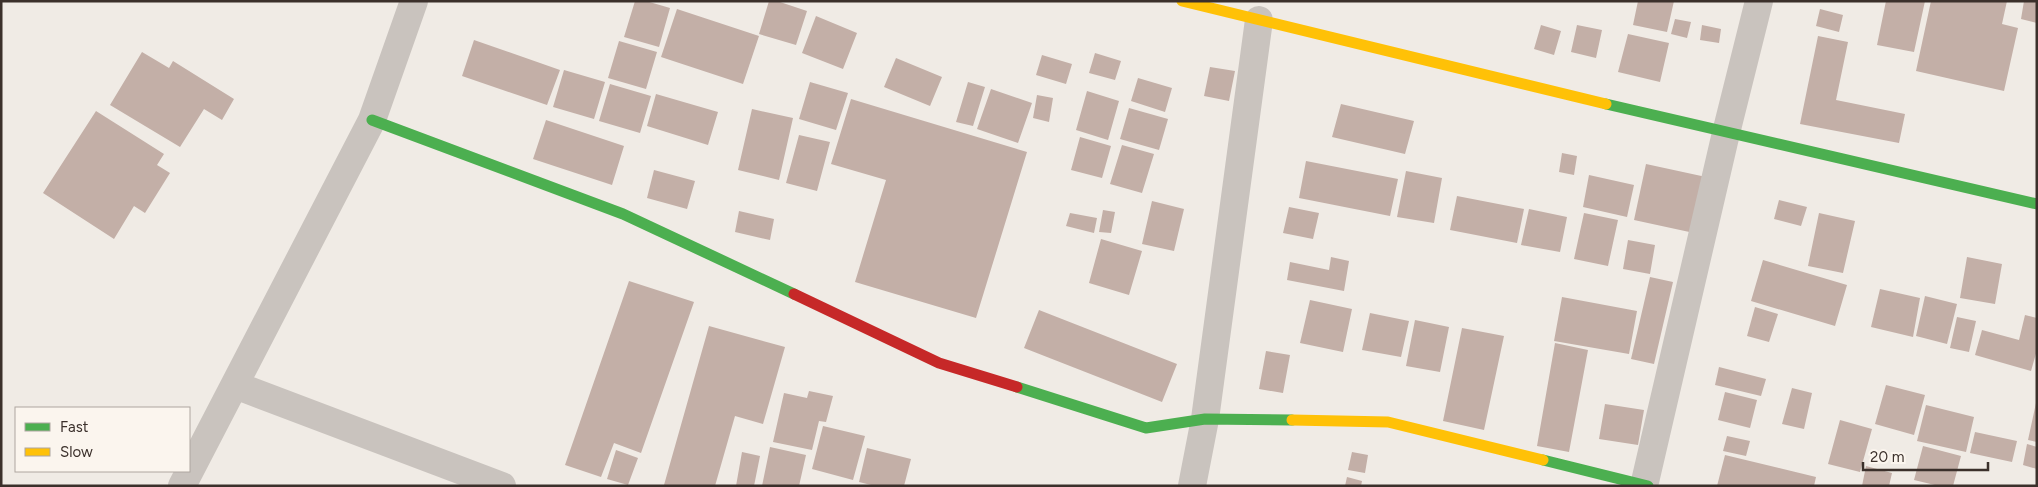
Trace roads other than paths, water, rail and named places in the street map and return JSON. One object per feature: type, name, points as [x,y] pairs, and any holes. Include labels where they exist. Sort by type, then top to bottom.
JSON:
[{"type":"street","points":[[190,471],[372,120],[414,1]]},
{"type":"street","points":[[1182,1],[1726,133],[2037,204]]},
{"type":"street","points":[[372,120],[623,214],[939,363],[1146,428],[1205,419],[1388,422],[1645,485],[1726,133],[1759,1]]},
{"type":"street","points":[[1192,486],[1205,419],[1260,20]]},
{"type":"street","points":[[235,386],[502,486]]},
{"type":"street","points":[[182,486],[189,472]]}]
